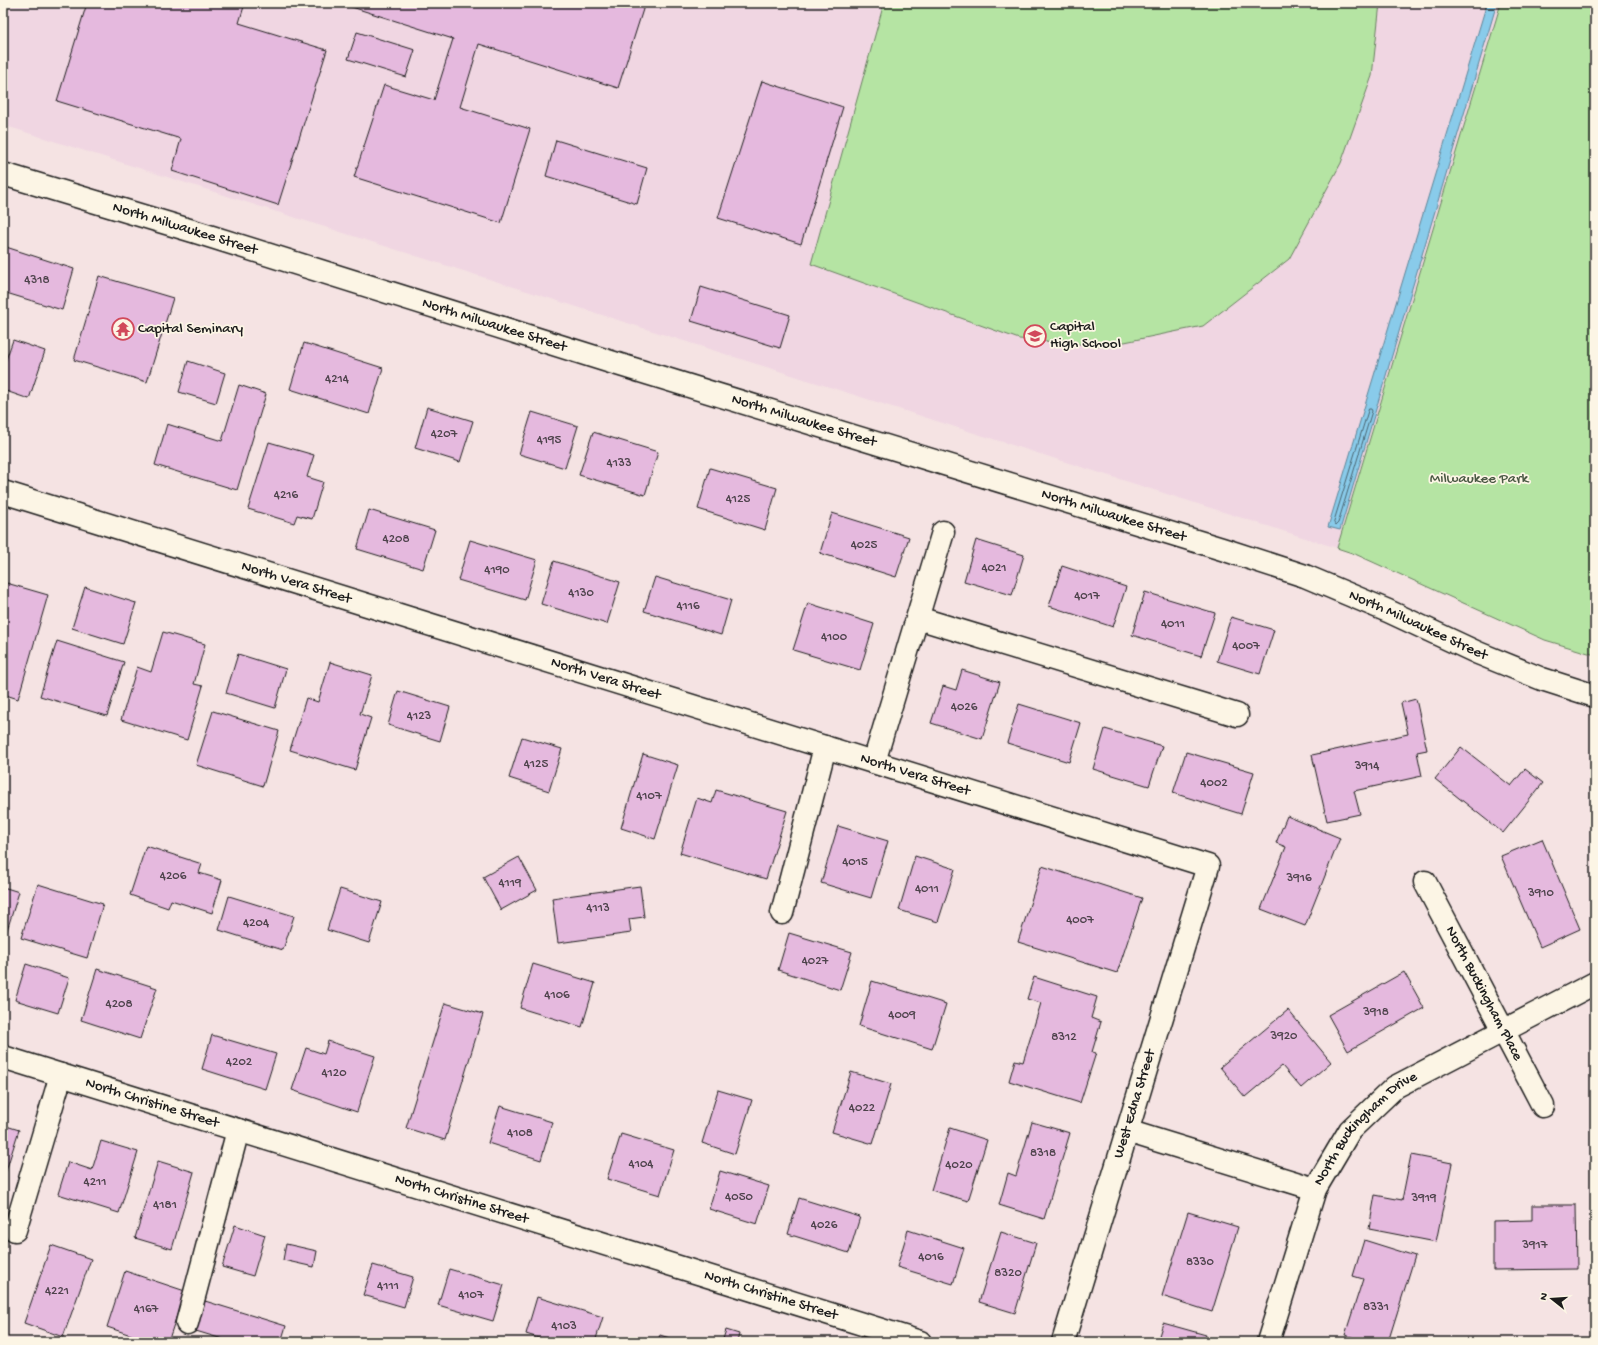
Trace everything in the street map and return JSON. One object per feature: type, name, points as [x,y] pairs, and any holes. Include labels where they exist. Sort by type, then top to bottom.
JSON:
[{"type":"street","name":"North Milwaukee Street","points":[[3,174],[204,235],[614,364],[1298,574],[1388,611],[1478,653],[1542,679],[1595,696]]},
{"type":"street","name":"North Vera Street","points":[[3,492],[1208,866]]},
{"type":"street","points":[[874,762],[943,532]]},
{"type":"street","points":[[918,618],[1237,715]]},
{"type":"street","points":[[782,913],[825,746]]},
{"type":"street","name":"West Edna Street","points":[[1063,1342],[1208,866]]},
{"type":"street","name":"North Buckingham Place","points":[[1425,882],[1544,1106]]},
{"type":"street","name":"North Buckingham Drive","points":[[1127,1131],[1315,1189],[1350,1130],[1394,1088],[1595,983]]},
{"type":"street","name":"North Christine Street","points":[[3,1058],[920,1342]]},
{"type":"street","points":[[15,1230],[61,1075]]},
{"type":"street","points":[[187,1323],[238,1130]]},
{"type":"street","points":[[1268,1342],[1315,1189]]},
{"type":"shaded area","name":"Capital High School","points":[[3,3],[1501,3],[1337,548],[3,125]]},
{"type":"green space","points":[[884,3],[1380,3],[1372,76],[1341,163],[1289,259],[1203,326],[1105,346],[1019,339],[811,264]]},
{"type":"green space","name":"Milwaukee Park","points":[[1501,3],[1595,3],[1595,655],[1545,640],[1355,554],[1337,548]]},
{"type":"water","points":[[1487,3],[1497,3],[1340,530],[1328,527]]},
{"type":"building","points":[[87,3],[245,3],[239,23],[327,50],[278,205],[172,171],[181,139],[57,101]]},
{"type":"building","points":[[339,3],[645,3],[618,88],[479,44],[460,107],[530,129],[501,223],[354,177],[384,85],[434,100],[453,39]]},
{"type":"building","points":[[357,32],[415,50],[406,77],[348,59]]},
{"type":"building","points":[[762,81],[843,107],[801,244],[718,218]]},
{"type":"building","points":[[556,140],[647,168],[637,204],[546,176]]},
{"type":"building","points":[[6,247],[74,269],[62,310],[3,292],[3,256]]},
{"type":"building","name":"Capital Seminary","points":[[99,276],[173,298],[147,382],[74,360]]},
{"type":"building","points":[[701,287],[790,315],[780,348],[691,321]]},
{"type":"building","points":[[13,340],[45,351],[29,399],[3,390],[3,368]]},
{"type":"building","points":[[304,343],[383,368],[369,414],[290,389]]},
{"type":"building","points":[[188,361],[225,373],[216,403],[179,392]]},
{"type":"building","points":[[239,385],[266,394],[237,490],[155,465],[167,424],[222,441]]},
{"type":"building","points":[[427,407],[473,421],[460,462],[415,448]]},
{"type":"building","points":[[532,412],[578,426],[565,468],[519,454]]},
{"type":"building","points":[[593,432],[658,452],[645,495],[579,475]]},
{"type":"building","points":[[269,442],[314,455],[307,477],[323,482],[312,519],[297,515],[294,523],[248,509]]},
{"type":"building","points":[[710,468],[777,488],[765,530],[698,509]]},
{"type":"building","points":[[369,510],[435,530],[423,569],[357,549]]},
{"type":"building","points":[[832,513],[909,537],[896,577],[820,553]]},
{"type":"building","points":[[470,540],[537,560],[525,600],[458,580]]},
{"type":"building","points":[[976,540],[1024,555],[1012,595],[964,581]]},
{"type":"building","points":[[554,561],[620,582],[607,624],[541,604]]},
{"type":"building","points":[[1062,566],[1126,587],[1113,627],[1049,606]]},
{"type":"building","points":[[655,577],[731,600],[721,635],[644,611]]},
{"type":"building","points":[[3,582],[48,595],[18,699],[3,694]]},
{"type":"building","points":[[85,587],[136,603],[123,644],[72,628]]},
{"type":"building","points":[[1145,592],[1215,613],[1201,656],[1132,635]]},
{"type":"building","points":[[808,603],[874,624],[860,670],[793,650]]},
{"type":"building","points":[[1231,617],[1274,630],[1260,674],[1217,661]]},
{"type":"building","points":[[163,632],[205,644],[194,684],[203,686],[187,740],[121,720],[137,667],[151,672]]},
{"type":"building","points":[[57,641],[124,662],[107,716],[40,696]]},
{"type":"building","points":[[238,654],[286,669],[275,708],[226,693]]},
{"type":"building","points":[[330,662],[372,675],[360,714],[371,718],[355,770],[290,750],[306,698],[318,702]]},
{"type":"building","points":[[962,670],[1000,682],[982,739],[931,723],[943,686],[956,690]]},
{"type":"building","points":[[398,691],[450,707],[440,741],[388,725]]},
{"type":"building","points":[[1416,699],[1427,750],[1417,752],[1422,776],[1354,791],[1360,814],[1327,821],[1312,755],[1408,734],[1401,703]]},
{"type":"building","points":[[1019,704],[1081,723],[1069,762],[1007,743]]},
{"type":"building","points":[[213,711],[279,731],[263,786],[196,765]]},
{"type":"building","points":[[1105,729],[1162,746],[1149,786],[1093,769]]},
{"type":"building","points":[[522,737],[562,749],[549,791],[509,778]]},
{"type":"building","points":[[1461,747],[1511,786],[1525,769],[1543,783],[1503,833],[1435,779]]},
{"type":"building","points":[[1186,752],[1254,772],[1241,814],[1173,793]]},
{"type":"building","points":[[643,754],[678,765],[655,839],[621,828]]},
{"type":"building","points":[[716,790],[787,811],[766,879],[680,853],[697,798],[712,803]]},
{"type":"building","points":[[1287,816],[1340,838],[1305,926],[1261,909],[1286,847],[1276,843]]},
{"type":"building","points":[[838,826],[888,841],[871,898],[821,883]]},
{"type":"building","points":[[1542,839],[1580,929],[1540,947],[1501,856]]},
{"type":"building","points":[[146,846],[202,864],[199,873],[222,880],[212,913],[171,900],[168,908],[130,895]]},
{"type":"building","points":[[915,856],[955,869],[938,922],[899,910]]},
{"type":"building","points":[[519,857],[537,890],[501,910],[483,877]]},
{"type":"building","points":[[1042,866],[1142,898],[1117,973],[1018,942]]},
{"type":"building","points":[[38,884],[103,904],[87,958],[21,938]]},
{"type":"building","points":[[640,886],[644,917],[629,919],[631,933],[558,943],[552,898]]},
{"type":"building","points":[[3,887],[19,892],[3,943]]},
{"type":"building","points":[[340,889],[382,902],[369,943],[327,930]]},
{"type":"building","points":[[229,896],[294,916],[283,950],[219,930]]},
{"type":"building","points":[[789,933],[852,952],[840,990],[778,970]]},
{"type":"building","points":[[26,964],[69,978],[58,1013],[15,1000]]},
{"type":"building","points":[[533,964],[595,983],[582,1027],[520,1008]]},
{"type":"building","points":[[97,969],[157,988],[140,1039],[81,1020]]},
{"type":"building","points":[[1404,972],[1424,1008],[1348,1051],[1328,1015]]},
{"type":"building","points":[[1034,977],[1097,997],[1091,1018],[1101,1022],[1092,1052],[1096,1053],[1080,1103],[1009,1081],[1015,1060],[1023,1062],[1041,1003],[1027,999]]},
{"type":"building","points":[[872,981],[946,1004],[932,1049],[859,1026]]},
{"type":"building","points":[[445,1003],[483,1014],[445,1140],[406,1128]]},
{"type":"building","points":[[1288,1010],[1331,1062],[1301,1088],[1282,1066],[1245,1097],[1220,1067]]},
{"type":"building","points":[[212,1035],[276,1054],[265,1089],[202,1069]]},
{"type":"building","points":[[328,1041],[375,1056],[357,1112],[292,1090],[306,1048],[324,1054]]},
{"type":"building","points":[[851,1072],[891,1084],[873,1144],[832,1132]]},
{"type":"building","points":[[718,1090],[752,1100],[735,1154],[702,1143]]},
{"type":"building","points":[[500,1106],[552,1122],[541,1160],[488,1143]]},
{"type":"building","points":[[1032,1122],[1070,1133],[1044,1219],[999,1205],[1008,1173],[1016,1176]]},
{"type":"building","points":[[3,1125],[19,1130],[4,1177],[3,1176]]},
{"type":"building","points":[[950,1128],[987,1140],[968,1201],[931,1190]]},
{"type":"building","points":[[621,1134],[674,1150],[660,1195],[607,1179]]},
{"type":"building","points":[[101,1141],[138,1152],[119,1213],[58,1194],[68,1162],[92,1170]]},
{"type":"building","points":[[1411,1155],[1452,1163],[1436,1242],[1369,1229],[1375,1195],[1402,1200]]},
{"type":"building","points":[[158,1161],[194,1172],[172,1249],[135,1238]]},
{"type":"building","points":[[720,1171],[769,1186],[757,1224],[709,1209]]},
{"type":"building","points":[[799,1198],[860,1217],[849,1253],[788,1234]]},
{"type":"building","points":[[1532,1205],[1576,1205],[1577,1269],[1493,1270],[1493,1221],[1532,1220]]},
{"type":"building","points":[[1188,1212],[1238,1227],[1212,1312],[1162,1296]]},
{"type":"building","points":[[235,1225],[265,1235],[253,1276],[222,1267]]},
{"type":"building","points":[[908,1230],[964,1248],[953,1284],[897,1267]]},
{"type":"building","points":[[1001,1232],[1036,1243],[1015,1313],[979,1302]]},
{"type":"building","points":[[1364,1240],[1415,1256],[1388,1342],[1368,1342],[1345,1335],[1363,1279],[1353,1276]]},
{"type":"building","points":[[286,1244],[317,1251],[314,1267],[283,1260]]},
{"type":"building","points":[[51,1245],[91,1259],[63,1337],[24,1323]]},
{"type":"building","points":[[373,1265],[413,1277],[404,1307],[363,1295]]},
{"type":"building","points":[[449,1269],[504,1285],[493,1321],[438,1305]]},
{"type":"building","points":[[125,1271],[185,1291],[168,1342],[152,1342],[107,1327]]},
{"type":"building","points":[[537,1297],[603,1317],[595,1342],[551,1342],[526,1334]]},
{"type":"building","points":[[205,1301],[286,1326],[281,1342],[232,1342],[196,1331]]},
{"type":"building","points":[[1163,1323],[1206,1335],[1204,1342],[1157,1342]]},
{"type":"building","points":[[726,1330],[739,1334],[737,1342],[722,1342]]},
{"type":"building","points":[[660,1335],[682,1342],[657,1342]]},
{"type":"place","name":"Capital Seminary","points":[[123,329]]},
{"type":"place","name":"Capital High School","points":[[1035,336]]}]
